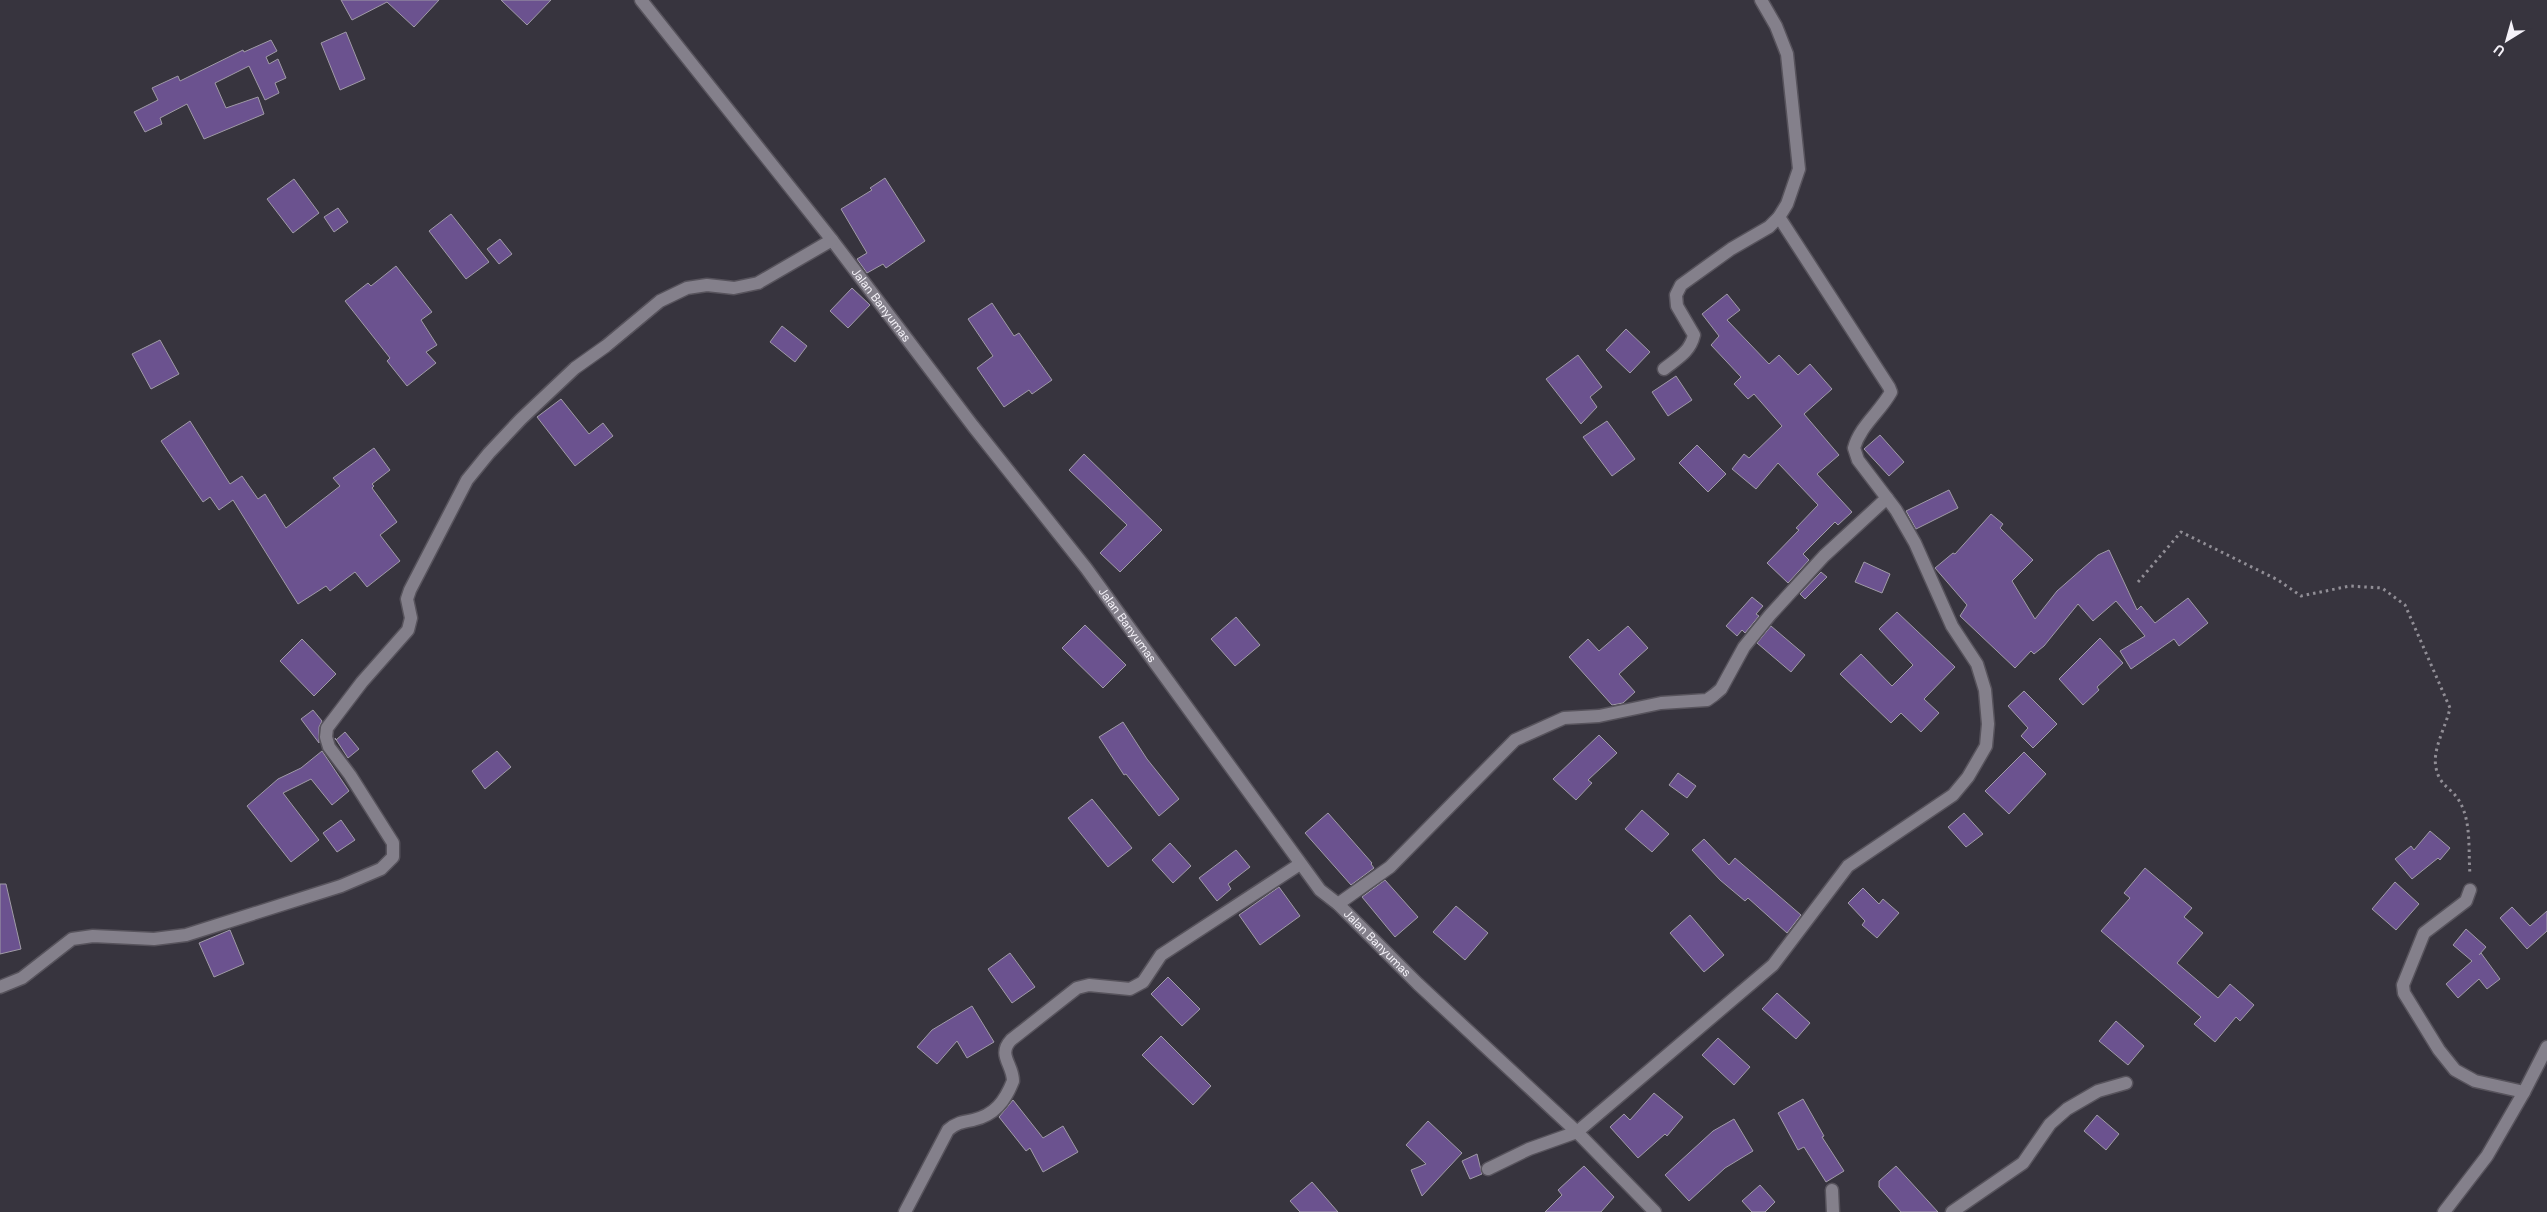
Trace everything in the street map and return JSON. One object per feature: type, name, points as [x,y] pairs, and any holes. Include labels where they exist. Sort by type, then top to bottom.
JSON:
[{"type":"street","name":"Jalan Banyumas","points":[[641,0],[832,240],[973,426],[1086,568],[1320,890],[1338,904],[1418,984],[1577,1132],[1655,1212]]},
{"type":"street","points":[[1664,369],[1686,353],[1691,346],[1694,335],[1677,306],[1676,296],[1681,285],[1731,249],[1770,227],[1780,216],[1799,170],[1787,54],[1776,26],[1761,0]]},
{"type":"street","points":[[1488,1169],[1529,1149],[1577,1132],[1773,965],[1848,866],[1953,795],[1968,777],[1986,746],[1988,724],[1985,690],[1977,664],[1952,626],[1915,543],[1887,498],[1858,460],[1854,448],[1870,420],[1891,392],[1780,216]]},
{"type":"street","points":[[0,987],[22,978],[72,939],[93,936],[154,939],[186,935],[341,886],[381,869],[389,863],[393,857],[393,843],[350,775],[329,747],[326,737],[327,728],[362,682],[408,630],[411,618],[407,599],[410,590],[467,480],[488,453],[557,384],[660,301],[687,288],[707,285],[734,288],[758,283],[832,240]]},
{"type":"street","points":[[1338,904],[1390,867],[1463,790],[1515,740],[1564,718],[1599,716],[1661,703],[1706,700],[1714,695],[1721,689],[1744,647],[1770,615],[1824,556],[1887,498]]},
{"type":"street","points":[[905,1212],[948,1130],[956,1124],[975,1120],[996,1109],[1013,1080],[1004,1054],[1011,1040],[1077,988],[1090,985],[1130,989],[1143,982],[1161,955],[1300,864]]},
{"type":"street","points":[[2470,890],[2466,901],[2424,933],[2403,985],[2404,993],[2439,1050],[2455,1070],[2475,1081],[2524,1092]]},
{"type":"street","points":[[2444,1212],[2487,1156],[2524,1092],[2547,1046]]},
{"type":"street","points":[[1952,1212],[2023,1163],[2050,1124],[2067,1109],[2098,1091],[2126,1083]]},
{"type":"street","points":[[1832,1190],[1834,1212]]},
{"type":"path","points":[[2138,582],[2181,532],[2278,580],[2301,596],[2350,586],[2382,588],[2406,605],[2450,708],[2439,743],[2436,767],[2442,785],[2457,799],[2467,824],[2470,890]]},
{"type":"building","points":[[341,0],[439,0],[414,27],[387,2],[352,20]]},
{"type":"building","points":[[501,0],[551,0],[527,25]]},
{"type":"building","points":[[346,32],[365,79],[340,90],[321,43]]},
{"type":"building","points":[[271,40],[277,51],[266,57],[269,64],[278,59],[286,78],[275,83],[279,93],[265,100],[249,66],[215,83],[226,108],[258,97],[264,114],[204,139],[187,104],[160,118],[162,124],[145,132],[134,112],[158,100],[152,88],[178,76],[180,81],[243,50],[244,52]]},
{"type":"building","points":[[885,178],[925,241],[886,268],[883,264],[867,273],[857,259],[867,253],[841,209],[872,190],[870,188]]},
{"type":"building","points":[[294,179],[319,213],[293,233],[267,199]]},
{"type":"building","points":[[338,208],[348,222],[334,232],[324,217]]},
{"type":"building","points":[[451,214],[489,262],[466,279],[429,231]]},
{"type":"building","points":[[500,239],[512,254],[499,264],[487,249]]},
{"type":"building","points":[[396,266],[432,312],[421,320],[437,345],[426,352],[436,363],[407,386],[387,361],[390,358],[345,301],[368,283],[371,286]]},
{"type":"building","points":[[852,288],[870,305],[848,328],[830,311]]},
{"type":"building","points":[[1727,294],[1740,310],[1727,320],[1769,364],[1779,355],[1798,375],[1810,364],[1832,389],[1804,414],[1839,455],[1817,474],[1852,512],[1838,525],[1835,522],[1803,554],[1809,560],[1788,583],[1767,563],[1799,530],[1796,528],[1818,505],[1778,463],[1756,489],[1732,469],[1744,454],[1749,458],[1782,426],[1754,394],[1748,399],[1734,384],[1741,377],[1711,345],[1719,336],[1702,314]]},
{"type":"building","points":[[992,303],[1014,336],[1019,333],[1052,380],[1032,394],[1029,390],[1004,407],[977,368],[993,356],[968,319]]},
{"type":"building","points":[[782,326],[807,346],[795,362],[770,342]]},
{"type":"building","points":[[1626,329],[1650,352],[1630,373],[1606,350]]},
{"type":"building","points":[[160,340],[179,374],[151,389],[132,354]]},
{"type":"building","points":[[1578,355],[1602,387],[1590,397],[1597,407],[1581,424],[1546,379]]},
{"type":"building","points":[[1676,376],[1692,400],[1668,416],[1652,392]]},
{"type":"building","points":[[561,399],[589,434],[603,423],[613,436],[575,466],[537,417]]},
{"type":"building","points":[[190,421],[230,484],[242,476],[258,499],[265,494],[286,528],[340,486],[333,478],[374,448],[390,470],[372,484],[374,486],[372,488],[397,522],[380,535],[400,561],[367,587],[355,572],[330,591],[326,586],[298,604],[233,500],[219,510],[210,497],[203,502],[161,441]]},
{"type":"building","points":[[1607,421],[1635,459],[1612,476],[1583,437]]},
{"type":"building","points":[[1880,435],[1904,462],[1889,476],[1864,449]]},
{"type":"building","points":[[1697,445],[1726,474],[1708,492],[1679,463]]},
{"type":"building","points":[[1084,454],[1162,530],[1120,572],[1100,553],[1127,525],[1069,470]]},
{"type":"building","points":[[1949,490],[1958,508],[1916,529],[1906,511]]},
{"type":"building","points":[[1991,514],[2003,524],[2000,528],[2033,560],[2012,581],[2035,619],[2057,591],[2098,555],[2109,550],[2137,610],[2141,606],[2155,623],[2188,598],[2208,623],[2179,646],[2174,639],[2131,669],[2120,651],[2145,636],[2116,601],[2093,621],[2078,604],[2044,646],[2034,654],[2031,651],[2015,668],[1960,616],[1967,605],[1935,568],[1953,553],[1955,554]]},
{"type":"building","points":[[1864,562],[1890,574],[1882,593],[1855,582]]},
{"type":"building","points":[[1821,572],[1827,577],[1805,599],[1800,594]]},
{"type":"building","points":[[1752,597],[1763,606],[1756,614],[1759,616],[1745,633],[1742,630],[1737,636],[1726,626]]},
{"type":"building","points":[[1897,612],[1955,667],[1924,699],[1939,713],[1921,732],[1901,713],[1891,723],[1840,674],[1861,654],[1892,686],[1913,665],[1879,629]]},
{"type":"building","points":[[1236,617],[1260,645],[1235,666],[1211,639]]},
{"type":"building","points":[[1085,625],[1126,665],[1103,688],[1062,648]]},
{"type":"building","points":[[1628,626],[1648,648],[1619,674],[1635,692],[1623,703],[1612,705],[1569,657],[1588,639],[1599,651]]},
{"type":"building","points":[[1771,626],[1805,655],[1791,672],[1757,643]]},
{"type":"building","points":[[2100,638],[2123,663],[2097,687],[2099,690],[2083,705],[2059,679]]},
{"type":"building","points":[[302,639],[336,674],[314,696],[280,661]]},
{"type":"building","points":[[2024,691],[2057,724],[2033,748],[2021,736],[2028,728],[2008,706]]},
{"type":"building","points":[[313,710],[322,721],[319,727],[319,743],[301,719]]},
{"type":"building","points":[[1123,722],[1147,759],[1179,799],[1159,816],[1126,774],[1124,775],[1099,737]]},
{"type":"building","points":[[345,732],[359,749],[348,758],[336,740]]},
{"type":"building","points":[[1599,735],[1617,753],[1588,780],[1592,783],[1576,800],[1553,779]]},
{"type":"building","points":[[322,751],[349,791],[332,805],[311,779],[283,793],[319,840],[291,862],[247,806],[278,779],[301,768]]},
{"type":"building","points":[[497,751],[511,767],[485,789],[472,771]]},
{"type":"building","points":[[2024,752],[2046,774],[2009,814],[1985,791]]},
{"type":"building","points":[[1678,773],[1696,786],[1687,798],[1669,785]]},
{"type":"building","points":[[1092,799],[1132,848],[1108,867],[1068,818]]},
{"type":"building","points":[[1642,810],[1669,834],[1652,852],[1625,829]]},
{"type":"building","points":[[1328,813],[1372,863],[1374,868],[1351,885],[1305,833]]},
{"type":"building","points":[[1964,813],[1983,834],[1966,847],[1948,827]]},
{"type":"building","points":[[341,820],[355,840],[337,852],[323,833]]},
{"type":"building","points":[[2430,831],[2450,848],[2440,860],[2438,858],[2412,879],[2395,859],[2411,846],[2414,850]]},
{"type":"building","points":[[1704,839],[1729,865],[1735,858],[1801,915],[1787,933],[1748,898],[1745,901],[1720,880],[1692,850]]},
{"type":"building","points":[[1170,843],[1191,866],[1173,883],[1152,860]]},
{"type":"building","points":[[1236,850],[1250,867],[1228,884],[1231,889],[1217,901],[1199,878]]},
{"type":"building","points":[[2145,868],[2192,908],[2184,917],[2203,933],[2177,963],[2218,998],[2230,984],[2254,1005],[2240,1021],[2236,1017],[2215,1042],[2194,1024],[2201,1017],[2101,931],[2130,898],[2124,893]]},
{"type":"building","points":[[1385,880],[1418,917],[1395,937],[1362,897]]},
{"type":"building","points":[[2395,882],[2419,904],[2396,930],[2372,909]]},
{"type":"building","points":[[0,884],[6,884],[21,949],[0,954]]},
{"type":"building","points":[[1279,887],[1300,916],[1260,945],[1239,915]]},
{"type":"building","points":[[1863,888],[1879,904],[1883,899],[1899,913],[1877,938],[1862,925],[1865,921],[1848,903]]},
{"type":"building","points":[[1456,906],[1488,933],[1465,960],[1433,932]]},
{"type":"building","points":[[2512,907],[2530,926],[2547,911],[2547,931],[2527,949],[2500,918]]},
{"type":"building","points":[[1690,915],[1724,955],[1704,972],[1670,933]]},
{"type":"building","points":[[2466,929],[2486,947],[2479,955],[2481,953],[2500,979],[2487,989],[2479,979],[2458,998],[2446,984],[2472,961],[2453,945]]},
{"type":"building","points":[[230,930],[244,964],[214,977],[199,943]]},
{"type":"building","points":[[1010,953],[1035,987],[1012,1003],[988,969]]},
{"type":"building","points":[[1168,977],[1200,1009],[1182,1026],[1151,994]]},
{"type":"building","points":[[1777,993],[1810,1023],[1796,1039],[1762,1009]]},
{"type":"building","points":[[972,1006],[994,1042],[967,1058],[957,1041],[937,1064],[917,1047],[932,1030]]},
{"type":"building","points":[[2116,1021],[2144,1046],[2128,1065],[2099,1041]]},
{"type":"building","points":[[1161,1036],[1211,1086],[1193,1105],[1142,1055]]},
{"type":"building","points":[[1718,1038],[1750,1067],[1734,1085],[1702,1055]]},
{"type":"building","points":[[1654,1093],[1683,1117],[1667,1136],[1665,1134],[1638,1158],[1610,1127],[1624,1114],[1630,1120]]},
{"type":"building","points":[[1803,1099],[1824,1136],[1822,1137],[1844,1171],[1826,1182],[1804,1147],[1798,1150],[1778,1113]]},
{"type":"building","points":[[1013,1100],[1043,1138],[1063,1126],[1078,1152],[1043,1172],[1030,1148],[1026,1151],[999,1117]]},
{"type":"building","points":[[2097,1115],[2119,1134],[2106,1150],[2084,1131]]},
{"type":"building","points":[[1734,1119],[1753,1151],[1725,1168],[1689,1201],[1665,1175],[1713,1131]]},
{"type":"building","points":[[1428,1121],[1462,1153],[1422,1196],[1411,1170],[1426,1164],[1406,1145]]},
{"type":"building","points":[[1477,1154],[1482,1174],[1470,1179],[1462,1161]]},
{"type":"building","points":[[1584,1166],[1614,1197],[1601,1212],[1545,1212],[1562,1195],[1558,1190]]},
{"type":"building","points":[[1896,1166],[1938,1212],[1901,1212],[1879,1187],[1879,1181]]},
{"type":"building","points":[[1312,1182],[1338,1212],[1300,1212],[1290,1201]]},
{"type":"building","points":[[1760,1185],[1775,1202],[1765,1212],[1752,1212],[1742,1201]]}]
